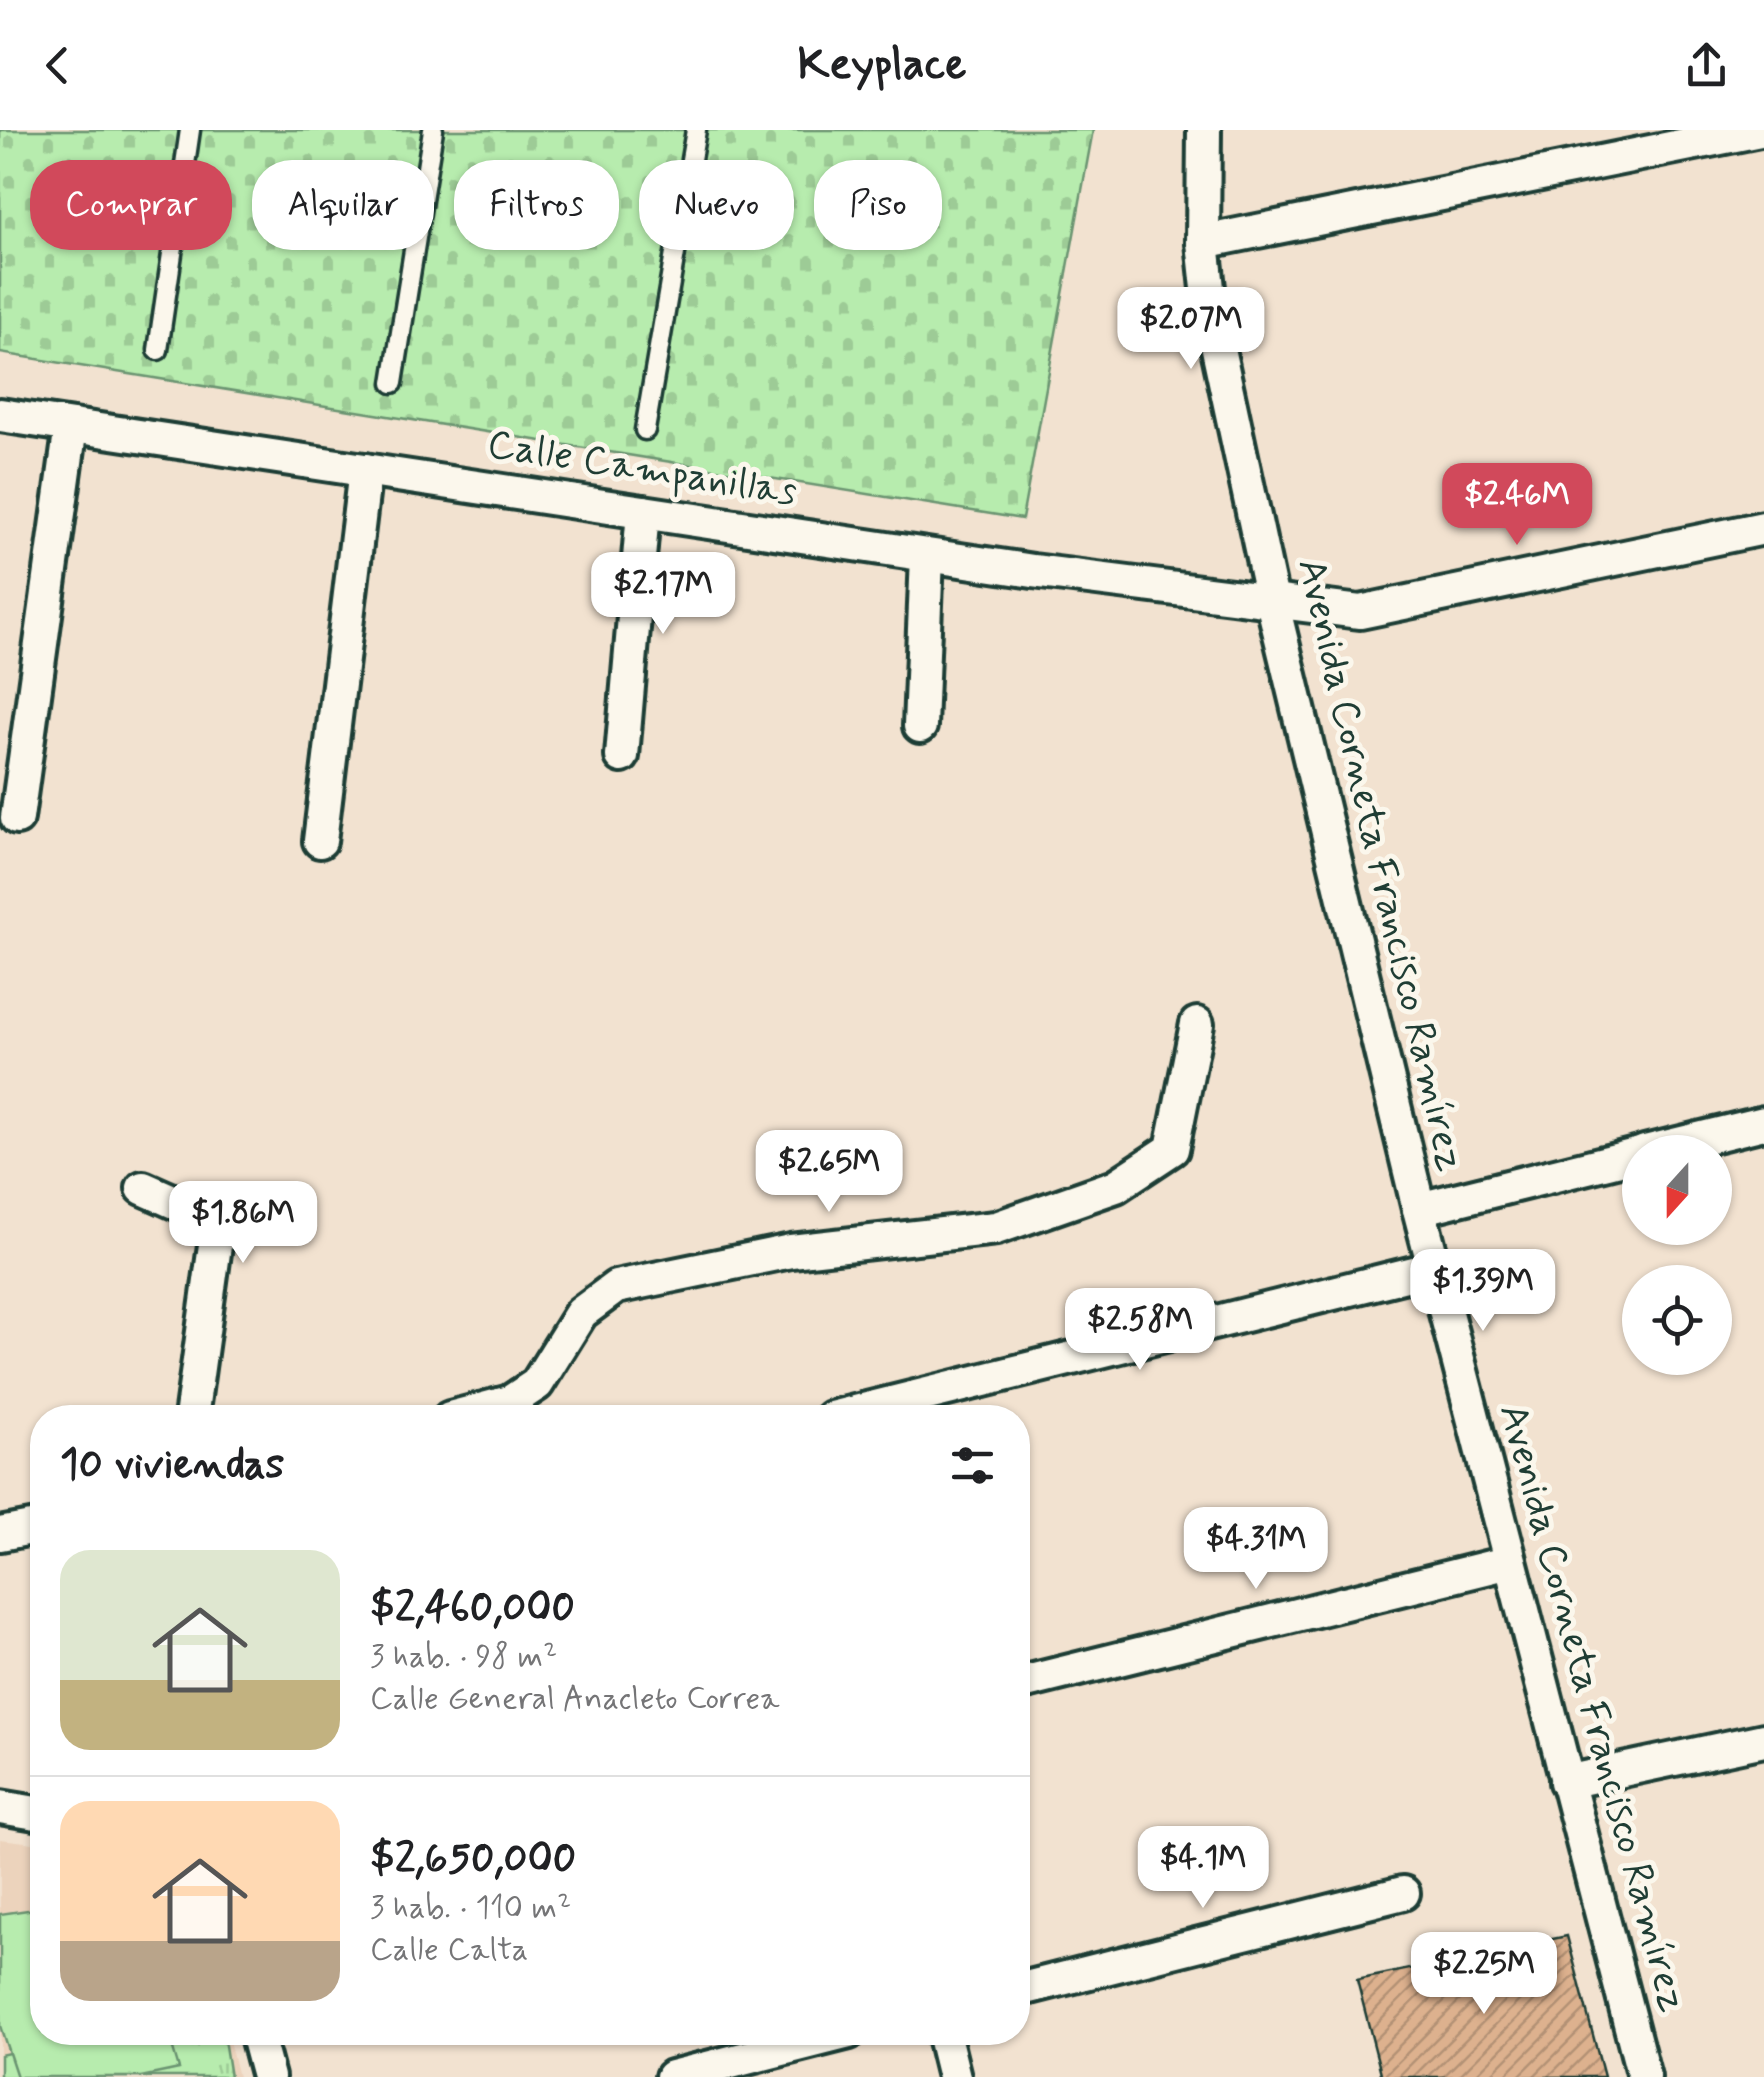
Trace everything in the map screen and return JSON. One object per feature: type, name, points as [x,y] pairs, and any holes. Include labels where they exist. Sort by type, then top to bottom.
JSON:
[{"type":"street","name":"Avenida Corneta Francisco Ramírez","points":[[1204,130],[1203,242],[1211,316],[1273,604],[1419,1210],[1644,2077]]},
{"type":"street","points":[[1203,242],[1760,130]]},
{"type":"street","name":"Calle Campanillas","points":[[0,415],[927,556],[1273,604],[1360,612],[1764,528]]},
{"type":"street","points":[[17,818],[71,426]]},
{"type":"street","points":[[320,841],[365,470]]},
{"type":"street","points":[[622,756],[643,512]]},
{"type":"street","points":[[920,726],[927,556]]},
{"type":"street","points":[[499,1405],[537,1384],[582,1313],[616,1287],[790,1252],[996,1228],[1116,1186],[1172,1149],[1197,1024]]},
{"type":"street","points":[[1713,1135],[1764,1122]]},
{"type":"street","points":[[1419,1210],[1622,1158]]},
{"type":"street","points":[[143,1188],[204,1215],[216,1238],[193,1405]]},
{"type":"street","points":[[883,1405],[1434,1268]]},
{"type":"street","points":[[0,1534],[30,1528]]},
{"type":"street","points":[[1030,1681],[1510,1562]]},
{"type":"street","points":[[1566,1782],[1764,1740]]},
{"type":"street","points":[[0,1807],[30,1812]]},
{"type":"street","points":[[1030,1987],[1403,1893]]},
{"type":"street","points":[[259,2045],[268,2077]]},
{"type":"street","points":[[672,2077],[799,2045]]},
{"type":"street","points":[[946,2045],[954,2077]]},
{"type":"lane","points":[[158,350],[190,130]]},
{"type":"lane","points":[[393,383],[432,130]]},
{"type":"lane","points":[[645,430],[696,130]]},
{"type":"shaded area","points":[[0,1839],[30,1843],[30,2045],[230,2045],[238,2077],[0,2077]]},
{"type":"green space","points":[[0,130],[1093,130],[1022,519],[0,353]]},
{"type":"green space","points":[[30,1910],[30,2045],[172,2045],[179,2069],[141,2077],[17,2077],[0,2026],[0,1914]]},
{"type":"green space","points":[[45,2045],[225,2045],[230,2077],[0,2077],[0,2055]]},
{"type":"building","points":[[1567,1936],[1604,2077],[1382,2077],[1357,1980]]}]
